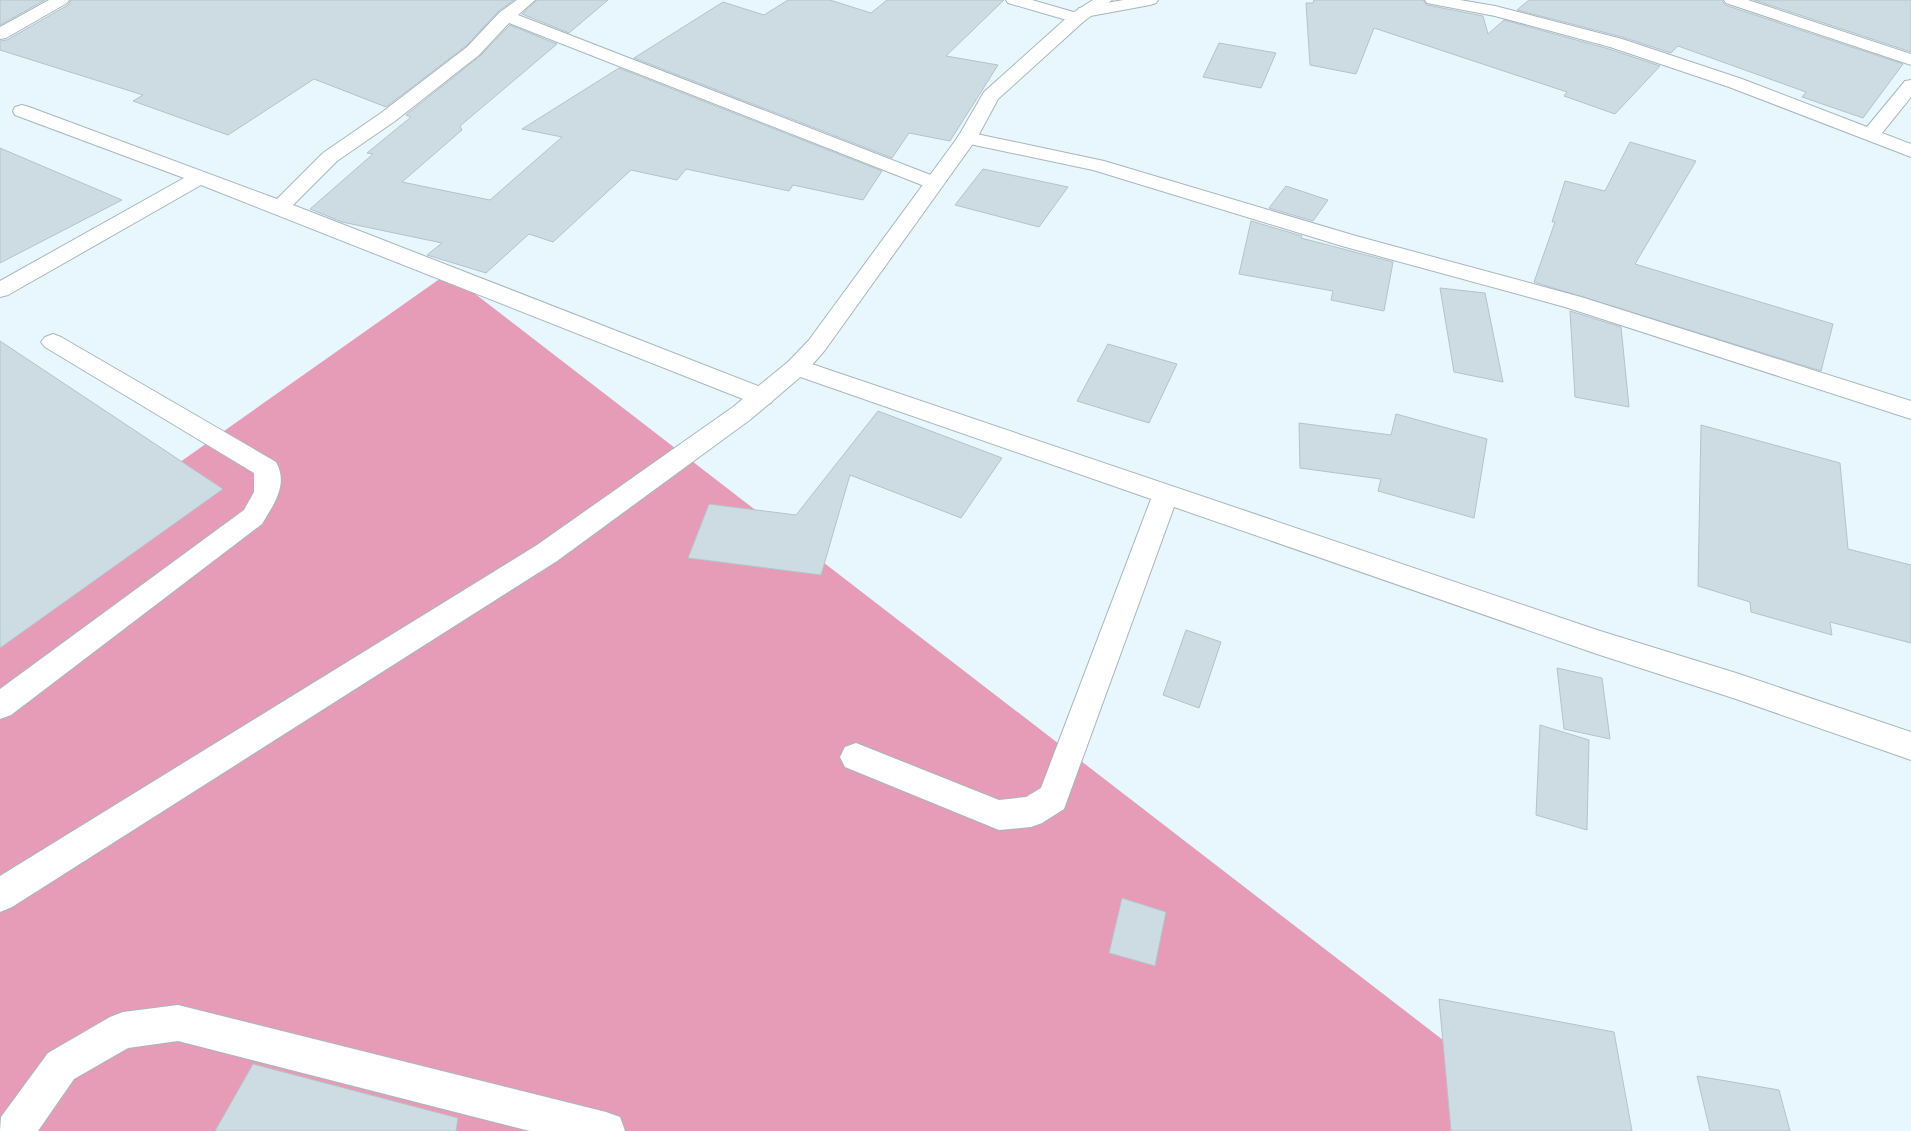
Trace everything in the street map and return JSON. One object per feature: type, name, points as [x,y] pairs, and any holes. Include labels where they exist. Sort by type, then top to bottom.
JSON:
[{"type":"street","points":[[0,34],[60,0]]},
{"type":"street","points":[[280,207],[330,157],[388,117],[473,51],[506,16],[527,0]]},
{"type":"street","points":[[1014,0],[1089,10],[1150,0]]},
{"type":"street","points":[[1433,0],[1526,20],[1628,47],[1694,69],[1911,151]]},
{"type":"street","points":[[1732,0],[1911,60]]},
{"type":"street","points":[[0,895],[547,553],[762,397],[797,366],[817,345],[967,138],[990,96],[1089,10]]},
{"type":"street","points":[[506,16],[934,183]]},
{"type":"street","points":[[1870,135],[1911,85]]},
{"type":"street","points":[[22,111],[280,207],[762,397]]},
{"type":"street","points":[[967,138],[1097,165],[1349,241],[1572,302],[1911,410]]},
{"type":"street","points":[[0,290],[200,178]]},
{"type":"street","points":[[0,706],[252,517],[266,493],[267,469],[53,342]]},
{"type":"street","points":[[797,366],[1598,642],[1736,686],[1911,746]]},
{"type":"street","points":[[856,757],[1000,815],[1031,812],[1054,798],[1166,493]]},
{"type":"street","points":[[14,1131],[62,1066],[123,1030],[178,1023],[606,1131]]},
{"type":"shaded area","points":[[448,273],[1561,1131],[0,1131],[0,589]]},
{"type":"building","points":[[0,0],[45,0],[0,25]]},
{"type":"building","points":[[71,0],[514,0],[499,11],[466,46],[386,107],[314,79],[228,135],[133,101],[143,95],[0,50],[0,41],[7,40],[68,5]]},
{"type":"building","points":[[537,0],[608,0],[569,33],[522,14]]},
{"type":"building","points":[[788,0],[830,0],[871,13],[887,0],[1004,0],[946,56],[998,65],[950,141],[909,133],[892,158],[634,58],[723,2],[764,15]]},
{"type":"building","points":[[1314,0],[1423,0],[1427,5],[1483,16],[1488,34],[1504,20],[1609,49],[1660,66],[1615,114],[1564,96],[1567,92],[1374,28],[1356,74],[1310,65],[1306,3],[1313,3]]},
{"type":"building","points":[[1529,0],[1722,0],[1725,5],[1903,64],[1863,118],[1802,97],[1806,92],[1678,46],[1671,53],[1622,37],[1517,10]]},
{"type":"building","points":[[1754,0],[1911,0],[1911,52]]},
{"type":"building","points":[[510,25],[557,44],[460,126],[462,130],[402,182],[490,200],[562,137],[522,129],[619,68],[882,171],[863,200],[793,185],[789,191],[686,169],[677,180],[631,170],[553,242],[529,234],[486,273],[427,255],[442,243],[342,222],[310,209],[373,154],[367,153],[411,117],[406,115],[480,56]]},
{"type":"building","points":[[1219,43],[1276,53],[1261,88],[1203,77]]},
{"type":"building","points":[[1630,142],[1696,161],[1635,264],[1833,324],[1821,371],[1534,282],[1555,222],[1552,222],[1565,181],[1605,191]]},
{"type":"building","points":[[0,148],[122,200],[0,263]]},
{"type":"building","points":[[983,169],[1068,187],[1039,227],[955,205]]},
{"type":"building","points":[[1286,186],[1328,200],[1313,221],[1269,208]]},
{"type":"building","points":[[1251,221],[1302,236],[1301,238],[1393,262],[1384,311],[1331,300],[1333,291],[1239,274]]},
{"type":"building","points":[[1440,288],[1485,293],[1503,382],[1454,372]]},
{"type":"building","points":[[1570,311],[1621,327],[1629,407],[1575,397]]},
{"type":"building","points":[[0,341],[223,489],[0,648]]},
{"type":"building","points":[[1108,344],[1177,364],[1149,423],[1077,401]]},
{"type":"building","points":[[878,411],[1002,458],[961,518],[850,475],[821,575],[688,558],[709,504],[796,515]]},
{"type":"building","points":[[1396,414],[1487,439],[1474,518],[1378,491],[1381,479],[1300,468],[1299,423],[1391,435]]},
{"type":"building","points":[[1701,425],[1840,463],[1848,549],[1911,565],[1911,643],[1830,622],[1832,635],[1751,612],[1750,602],[1698,586]]},
{"type":"building","points":[[1186,630],[1221,642],[1199,708],[1163,695]]},
{"type":"building","points":[[1557,668],[1602,678],[1610,739],[1564,729]]},
{"type":"building","points":[[1540,725],[1589,740],[1587,830],[1536,815]]},
{"type":"building","points":[[1122,898],[1166,912],[1155,966],[1109,953]]},
{"type":"building","points":[[1439,999],[1614,1032],[1632,1131],[1451,1131]]},
{"type":"building","points":[[253,1064],[458,1118],[456,1131],[215,1131]]},
{"type":"building","points":[[1697,1076],[1779,1090],[1790,1131],[1710,1131]]}]
